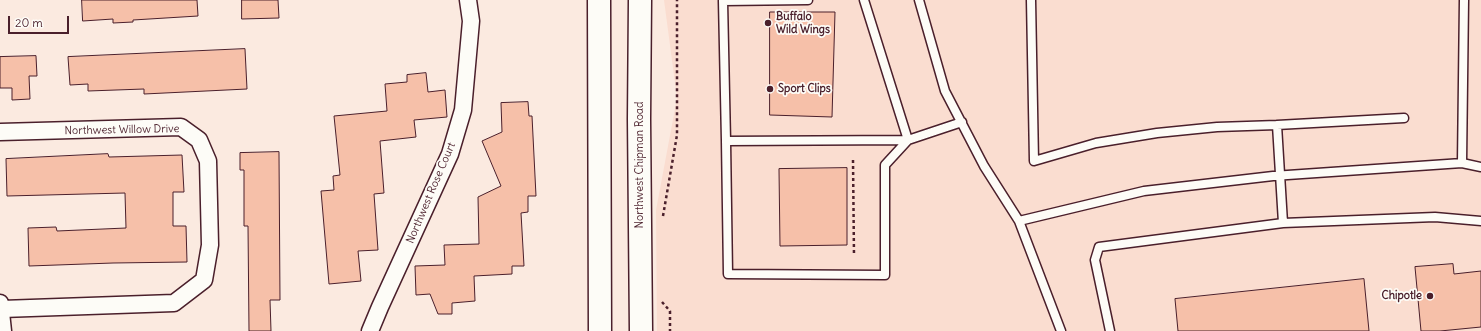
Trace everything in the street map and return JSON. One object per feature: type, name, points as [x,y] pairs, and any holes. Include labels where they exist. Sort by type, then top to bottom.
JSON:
[{"type":"main road","points":[[599,0],[600,331]]},
{"type":"main road","name":"Northwest Chipman Road","points":[[640,0],[640,331]]},
{"type":"street","name":"Northwest Rose Court","points":[[370,331],[450,154],[463,110],[471,21],[468,0]]},
{"type":"street","name":"Northwest Willow Drive","points":[[0,132],[181,127],[199,140],[208,161],[210,245],[204,280],[174,303],[1,306]]},
{"type":"street","points":[[1,306],[3,331]]},
{"type":"lane","points":[[808,0],[723,0],[728,274],[885,275],[885,165],[908,140]]},
{"type":"lane","points":[[864,0],[908,140]]},
{"type":"lane","points":[[919,0],[945,91],[984,166],[1019,222],[1061,331]]},
{"type":"lane","points":[[1031,0],[1034,162],[1096,143],[1157,133],[1217,127],[1404,118]]},
{"type":"lane","points":[[1462,163],[1464,0]]},
{"type":"lane","points":[[726,141],[908,140],[962,122]]},
{"type":"lane","points":[[1277,125],[1283,223]]},
{"type":"lane","points":[[1019,222],[1144,191],[1280,175],[1462,163],[1481,167]]},
{"type":"lane","points":[[1110,331],[1095,260],[1099,247],[1283,223],[1435,217],[1481,221]]},
{"type":"path","points":[[663,217],[677,136],[677,0]]},
{"type":"path","points":[[853,160],[854,256]]},
{"type":"path","points":[[659,298],[670,312],[670,331]]},
{"type":"shaded area","points":[[664,0],[1481,0],[1481,331],[657,331],[656,210],[677,98]]},
{"type":"building","points":[[82,0],[197,0],[198,16],[133,20],[133,22],[113,23],[113,19],[83,21]]},
{"type":"building","points":[[242,0],[278,0],[279,18],[242,19]]},
{"type":"building","points":[[770,12],[835,12],[832,117],[770,115]]},
{"type":"building","points":[[245,49],[247,89],[144,94],[144,89],[88,91],[88,84],[70,85],[68,57]]},
{"type":"building","points":[[36,56],[37,76],[29,76],[30,99],[12,100],[12,88],[0,88],[0,57]]},
{"type":"building","points":[[426,73],[428,92],[445,90],[447,117],[414,120],[416,137],[380,141],[384,193],[374,194],[378,250],[358,251],[361,281],[329,284],[321,191],[334,190],[333,176],[340,175],[334,116],[387,111],[385,84],[407,82],[407,75]]},
{"type":"building","points":[[528,102],[529,116],[532,116],[536,196],[528,196],[528,212],[521,213],[524,266],[512,266],[512,274],[474,276],[475,301],[452,303],[452,314],[438,314],[430,294],[416,295],[415,266],[445,265],[444,245],[479,244],[478,197],[501,186],[482,141],[502,132],[501,103]]},
{"type":"building","points":[[279,152],[280,300],[270,300],[271,331],[249,331],[248,226],[244,226],[244,170],[240,170],[240,153]]},
{"type":"building","points":[[108,154],[109,157],[182,155],[184,192],[173,192],[173,226],[186,226],[187,262],[29,266],[28,228],[56,227],[57,231],[126,228],[125,193],[7,196],[6,159]]},
{"type":"building","points":[[847,168],[847,245],[780,246],[779,169]]},
{"type":"building","points":[[1453,264],[1454,274],[1481,271],[1481,327],[1440,331],[1421,331],[1415,267]]},
{"type":"building","points":[[1364,279],[1369,331],[1178,331],[1175,299]]},
{"type":"place","name":"Buffalo Wild Wings","points":[[768,23]]},
{"type":"place","name":"Sport Clips","points":[[770,89]]},
{"type":"place","name":"Chipotle","points":[[1430,296]]}]
